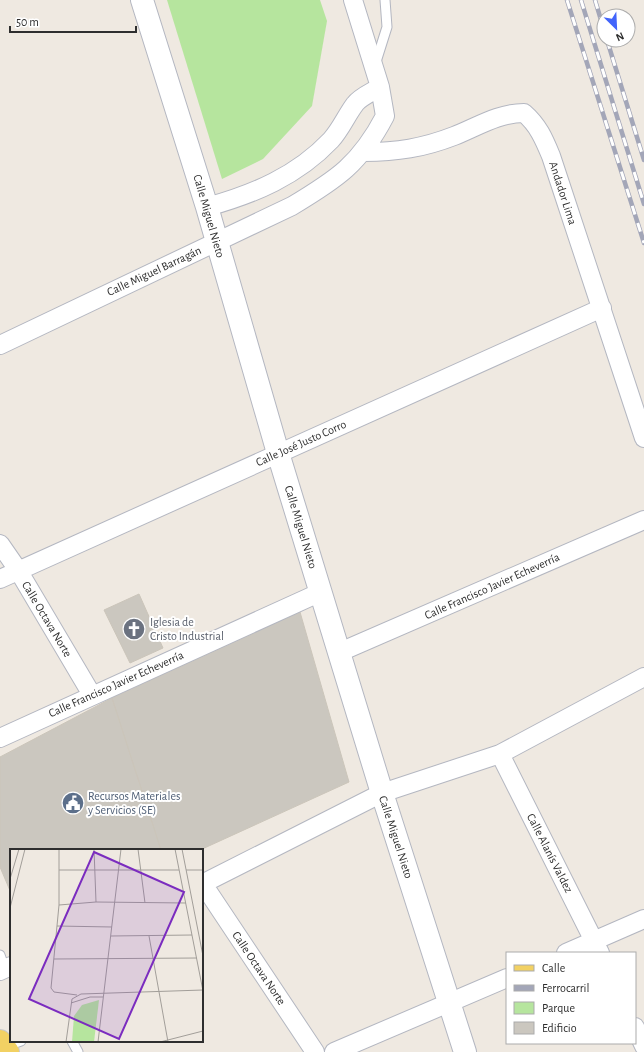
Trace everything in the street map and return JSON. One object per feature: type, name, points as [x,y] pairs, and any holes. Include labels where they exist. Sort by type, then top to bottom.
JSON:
[{"type":"street","name":"Calle Miguel Nieto","points":[[142,0],[207,207],[278,453],[382,793],[466,1052]]},
{"type":"street","name":"Calle Miguel Barragán","points":[[0,345],[292,206],[321,189],[348,168],[364,152],[385,116],[380,87],[353,0]]},
{"type":"street","points":[[207,207],[258,191],[283,178],[304,164],[330,140],[344,124],[356,103],[380,87]]},
{"type":"street","name":"Andador Lima","points":[[364,152],[410,150],[455,135],[498,116],[512,113],[524,113],[537,127],[544,139],[602,308],[644,438]]},
{"type":"street","name":"Calle José Justo Corro","points":[[0,579],[602,308]]},
{"type":"street","name":"Calle Francisco Javier Echeverría","points":[[340,652],[644,520]]},
{"type":"street","name":"Calle Octava Norte","points":[[0,544],[18,570],[92,695]]},
{"type":"street","name":"Calle Francisco Javier Echeverría","points":[[0,738],[321,592]]},
{"type":"street","points":[[203,883],[382,793],[500,754],[644,677]]},
{"type":"street","name":"Calle Alanís Valdez","points":[[500,754],[597,947]]},
{"type":"street","name":"Calle Octava Norte","points":[[203,885],[315,1052]]},
{"type":"street","points":[[571,952],[597,947],[644,919]]},
{"type":"street","points":[[334,1052],[506,978]]},
{"type":"street","points":[[636,1029],[644,1046]]},
{"type":"lane","points":[[374,70],[387,27],[385,0]]},
{"type":"lane","points":[[73,1042],[78,1052]]},
{"type":"green space","points":[[167,0],[320,0],[327,21],[312,106],[263,159],[222,179]]},
{"type":"building","name":"Iglesia de Cristo Industrial","points":[[139,594],[163,648],[130,663],[104,610]]},
{"type":"building","points":[[300,612],[349,782],[202,849],[161,849],[112,698]]},
{"type":"building","name":"Recursos Materiales y Servicios (SE)","points":[[112,698],[161,849],[10,849],[10,891],[0,867],[0,757]]},
{"type":"railway","points":[[567,0],[644,243]]},
{"type":"railway","points":[[581,0],[644,204]]},
{"type":"railway","points":[[595,0],[597,8]]},
{"type":"railway","points":[[609,48],[644,160]]},
{"type":"place","name":"Iglesia de Cristo Industrial","points":[[134,629]]},
{"type":"place","name":"Recursos Materiales y Servicios (SE)","points":[[73,803]]}]
